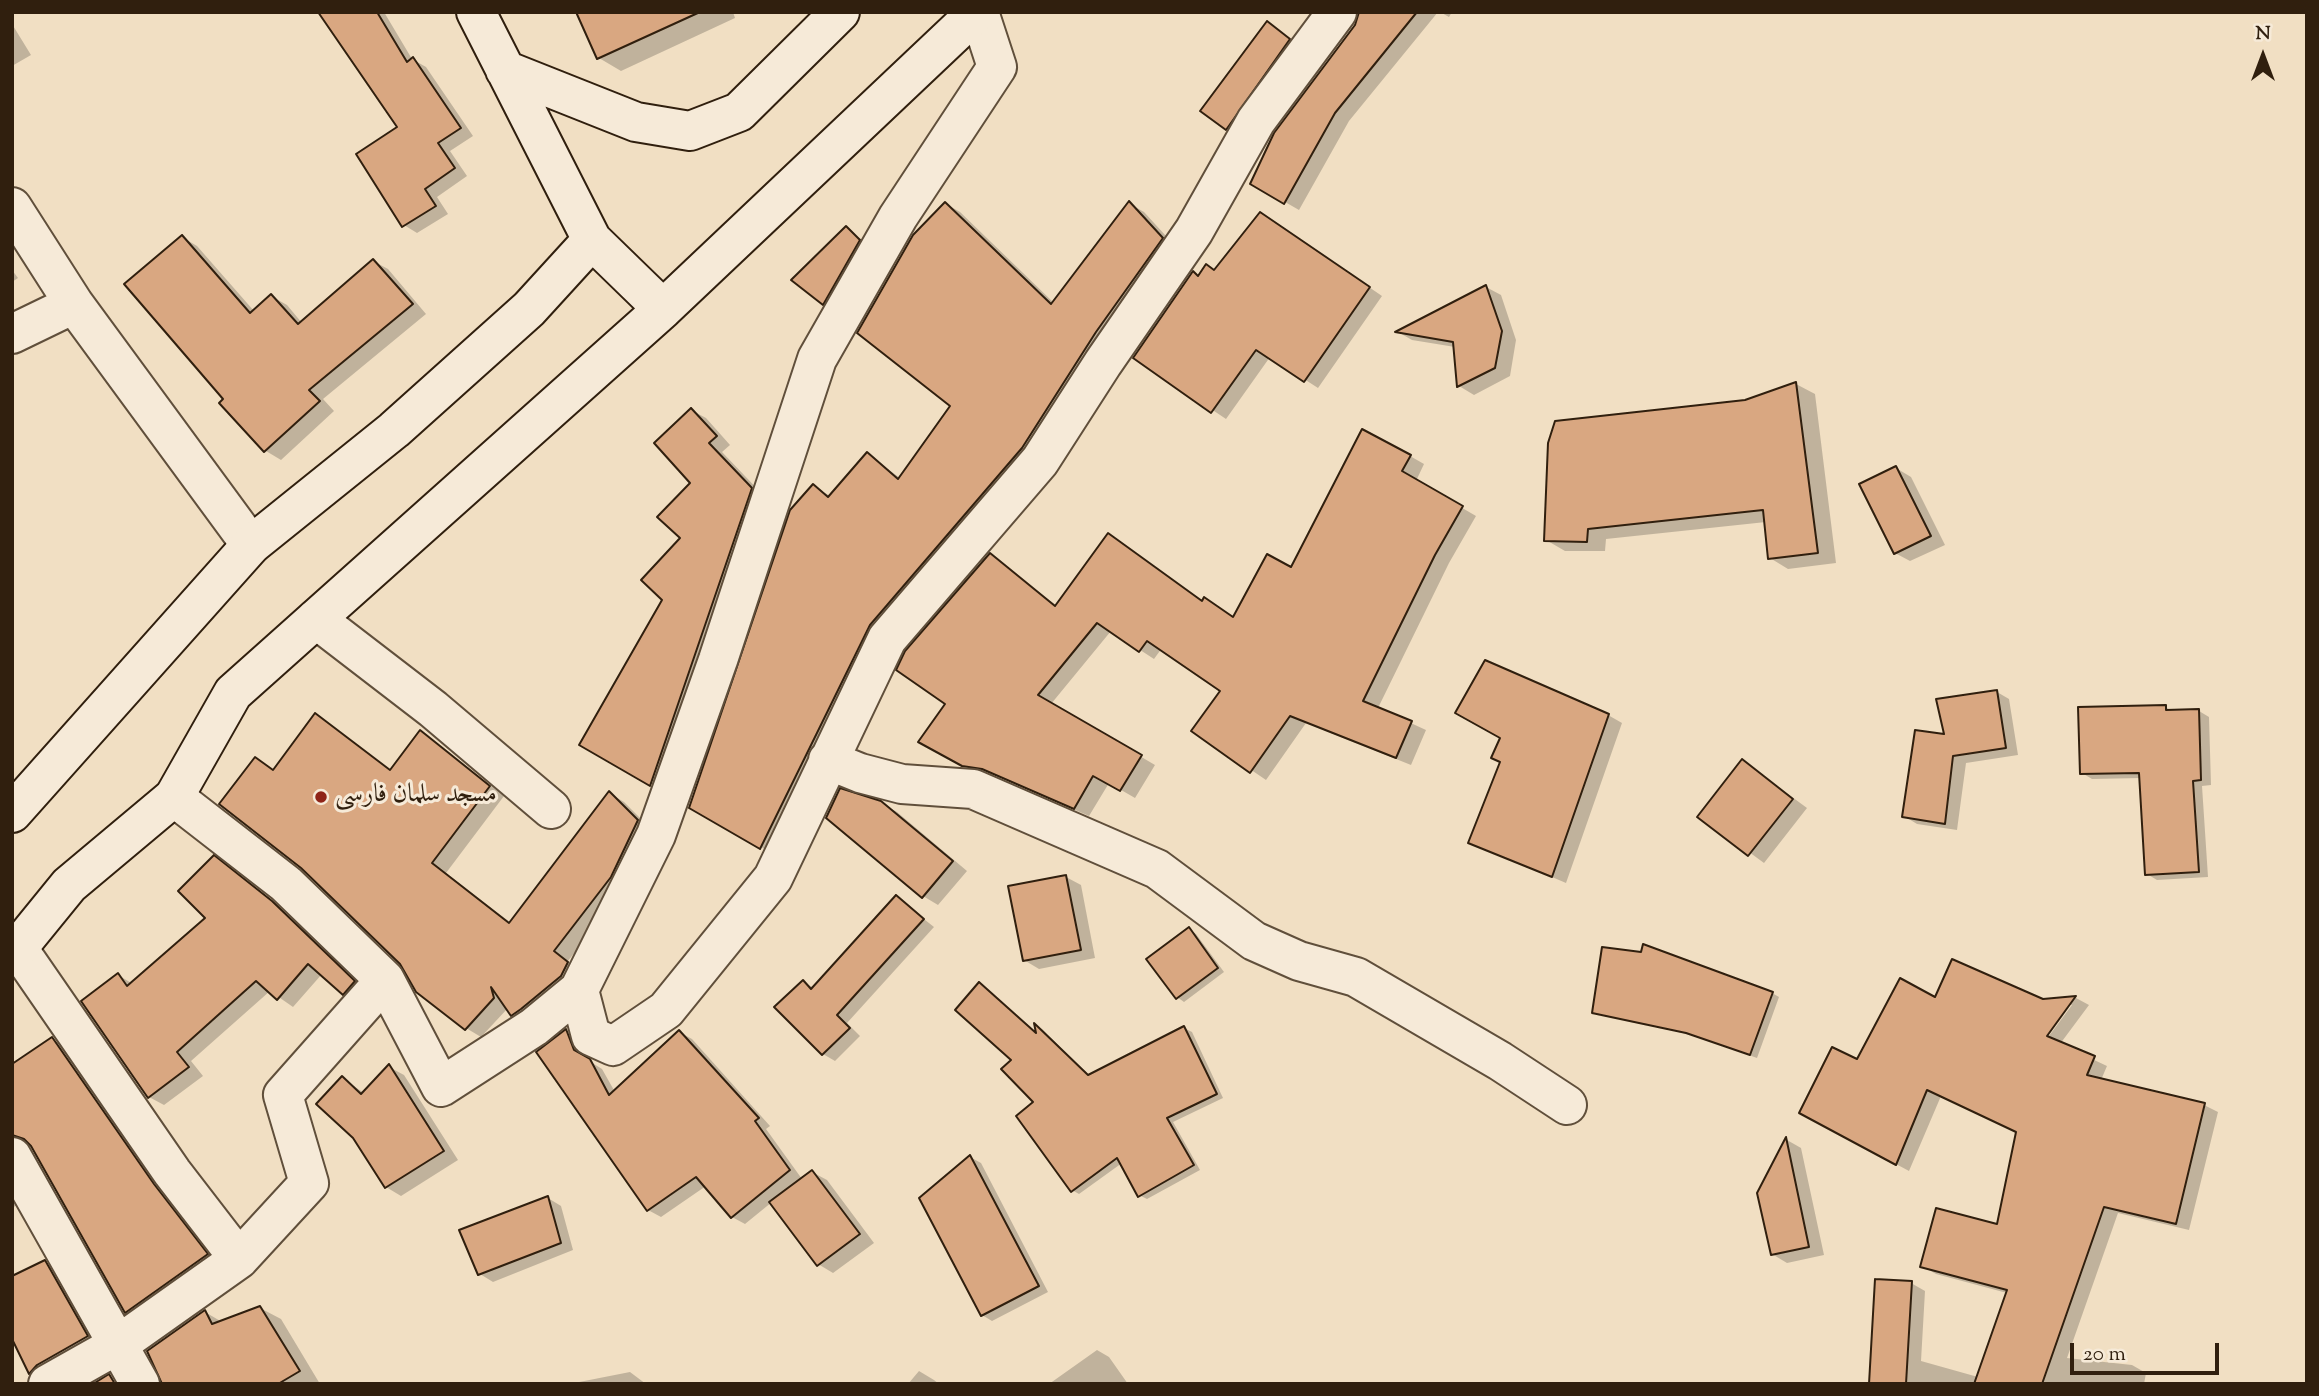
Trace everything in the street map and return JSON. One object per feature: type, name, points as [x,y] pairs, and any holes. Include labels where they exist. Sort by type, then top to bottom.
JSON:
[{"type":"street","points":[[476,12],[592,240],[663,309]]},
{"type":"street","points":[[505,70],[636,122],[690,131],[739,112],[840,12]]},
{"type":"street","points":[[174,797],[286,884],[385,980],[441,1087],[534,1027],[579,990],[656,835],[718,660],[817,359],[898,217],[997,67],[978,12],[663,309],[233,694],[174,797],[69,885],[15,953],[172,1172],[239,1259]]},
{"type":"street","points":[[579,990],[591,1036],[613,1046],[666,1010],[773,878],[887,639],[1040,461],[1103,363],[1194,232],[1256,121],[1337,12]]},
{"type":"street","points":[[12,207],[74,304],[251,545]]},
{"type":"street","points":[[12,813],[251,545],[394,430],[508,328],[592,240]]},
{"type":"street","points":[[12,334],[74,304]]},
{"type":"street","points":[[316,619],[433,709],[551,809]]},
{"type":"street","points":[[828,760],[860,773],[902,784],[973,789],[1024,808],[1157,869],[1254,941],[1299,961],[1356,977],[1500,1061],[1567,1105]]},
{"type":"street","points":[[48,1384],[119,1344],[239,1259],[309,1183],[283,1095],[385,980]]},
{"type":"street","points":[[12,1157],[140,1384]]},
{"type":"building","points":[[318,12],[377,12],[407,62],[413,57],[461,128],[438,143],[455,168],[425,189],[436,206],[402,227],[356,154],[397,127]]},
{"type":"building","points":[[576,12],[700,12],[597,59]]},
{"type":"building","points":[[1359,12],[1417,12],[1335,113],[1284,204],[1250,184],[1274,133],[1355,25]]},
{"type":"building","points":[[1267,21],[1290,39],[1226,130],[1200,111]]},
{"type":"building","points":[[1129,201],[1163,238],[1096,332],[1022,448],[870,625],[760,849],[689,808],[790,510],[813,484],[828,497],[867,452],[898,479],[950,406],[857,333],[913,235],[945,202],[1051,304]]},
{"type":"building","points":[[1260,212],[1370,287],[1304,382],[1256,350],[1211,413],[1133,358],[1193,271],[1198,276],[1206,264],[1214,270]]},
{"type":"building","points":[[846,226],[860,240],[823,305],[791,280]]},
{"type":"building","points":[[182,235],[250,313],[271,294],[298,324],[373,259],[413,304],[309,390],[320,401],[264,452],[219,403],[223,399],[124,284]]},
{"type":"building","points":[[1486,285],[1502,331],[1495,368],[1457,387],[1453,342],[1395,332]]},
{"type":"building","points":[[1796,382],[1818,553],[1768,559],[1763,510],[1588,529],[1587,542],[1544,541],[1548,443],[1555,421],[1745,400]]},
{"type":"building","points":[[691,408],[717,436],[709,443],[752,488],[650,786],[579,745],[662,600],[641,580],[680,538],[657,517],[690,483],[654,443]]},
{"type":"building","points":[[1362,429],[1411,455],[1402,471],[1463,506],[1435,555],[1363,701],[1412,721],[1396,758],[1290,716],[1250,773],[1191,731],[1220,691],[1147,641],[1139,652],[1097,623],[1038,695],[1142,755],[1120,791],[1093,776],[1074,809],[982,769],[962,766],[918,742],[945,704],[896,670],[905,651],[990,553],[1055,606],[1108,533],[1202,601],[1204,597],[1233,617],[1267,554],[1291,567]]},
{"type":"building","points":[[1896,466],[1931,536],[1894,554],[1859,484]]},
{"type":"building","points":[[1485,660],[1609,714],[1552,877],[1468,843],[1500,762],[1491,758],[1500,738],[1455,713]]},
{"type":"building","points":[[1997,690],[2006,748],[1953,756],[1945,824],[1902,817],[1915,730],[1944,734],[1936,699]]},
{"type":"building","points":[[2166,705],[2166,710],[2199,709],[2201,780],[2193,781],[2199,872],[2145,875],[2139,773],[2080,774],[2078,707]]},
{"type":"building","points":[[315,713],[390,770],[420,730],[490,786],[432,863],[509,923],[609,791],[638,820],[611,877],[554,951],[568,962],[561,976],[511,1016],[491,987],[494,998],[465,1030],[416,992],[400,964],[301,868],[219,804],[255,757],[273,770]]},
{"type":"building","points":[[1742,759],[1793,799],[1748,856],[1697,817]]},
{"type":"building","points":[[840,788],[881,801],[953,861],[922,898],[826,818]]},
{"type":"building","points":[[214,855],[272,901],[355,981],[343,995],[308,964],[277,1000],[256,981],[177,1052],[189,1067],[148,1098],[81,1001],[118,973],[127,986],[205,918],[178,891]]},
{"type":"building","points":[[1066,875],[1081,950],[1023,961],[1008,886]]},
{"type":"building","points":[[896,895],[924,919],[837,1015],[850,1028],[822,1055],[774,1007],[803,980],[811,989]]},
{"type":"building","points":[[1189,927],[1218,968],[1176,999],[1146,959]]},
{"type":"building","points":[[1643,944],[1773,992],[1750,1055],[1686,1033],[1592,1013],[1602,947],[1641,952]]},
{"type":"building","points":[[1952,959],[2043,999],[2076,996],[2047,1036],[2095,1056],[2087,1075],[2205,1103],[2176,1224],[2104,1207],[2042,1384],[1974,1384],[2007,1290],[1920,1267],[1936,1208],[1997,1224],[2016,1132],[1927,1090],[1896,1165],[1799,1113],[1832,1047],[1857,1059],[1900,978],[1935,997]]},
{"type":"building","points":[[979,982],[1036,1033],[1034,1023],[1088,1075],[1184,1026],[1217,1094],[1167,1118],[1194,1165],[1138,1197],[1117,1158],[1071,1192],[1016,1116],[1033,1102],[1001,1069],[1011,1060],[955,1010]]},
{"type":"building","points":[[566,1029],[574,1050],[590,1059],[609,1095],[679,1030],[759,1118],[755,1121],[790,1170],[731,1218],[696,1177],[647,1211],[536,1052]]},
{"type":"building","points":[[52,1037],[154,1184],[208,1254],[125,1313],[31,1146],[24,1139],[12,1135],[12,1064]]},
{"type":"building","points":[[389,1064],[444,1151],[385,1188],[353,1138],[316,1104],[342,1076],[361,1094]]},
{"type":"building","points":[[1786,1137],[1809,1247],[1771,1255],[1757,1193]]},
{"type":"building","points":[[970,1155],[1039,1286],[981,1316],[919,1198]]},
{"type":"building","points":[[812,1170],[860,1234],[817,1266],[769,1202]]},
{"type":"building","points":[[548,1196],[561,1243],[478,1275],[459,1230]]},
{"type":"building","points":[[45,1260],[88,1336],[37,1365],[29,1374],[12,1339],[12,1276]]},
{"type":"building","points":[[1875,1279],[1912,1281],[1906,1384],[1869,1384]]},
{"type":"building","points":[[260,1306],[300,1371],[278,1384],[162,1384],[147,1351],[205,1310],[212,1324]]},
{"type":"building","points":[[109,1374],[115,1384],[93,1384]]},
{"type":"place","name":"مسجد سلمان فارسی","points":[[321,797]]}]
